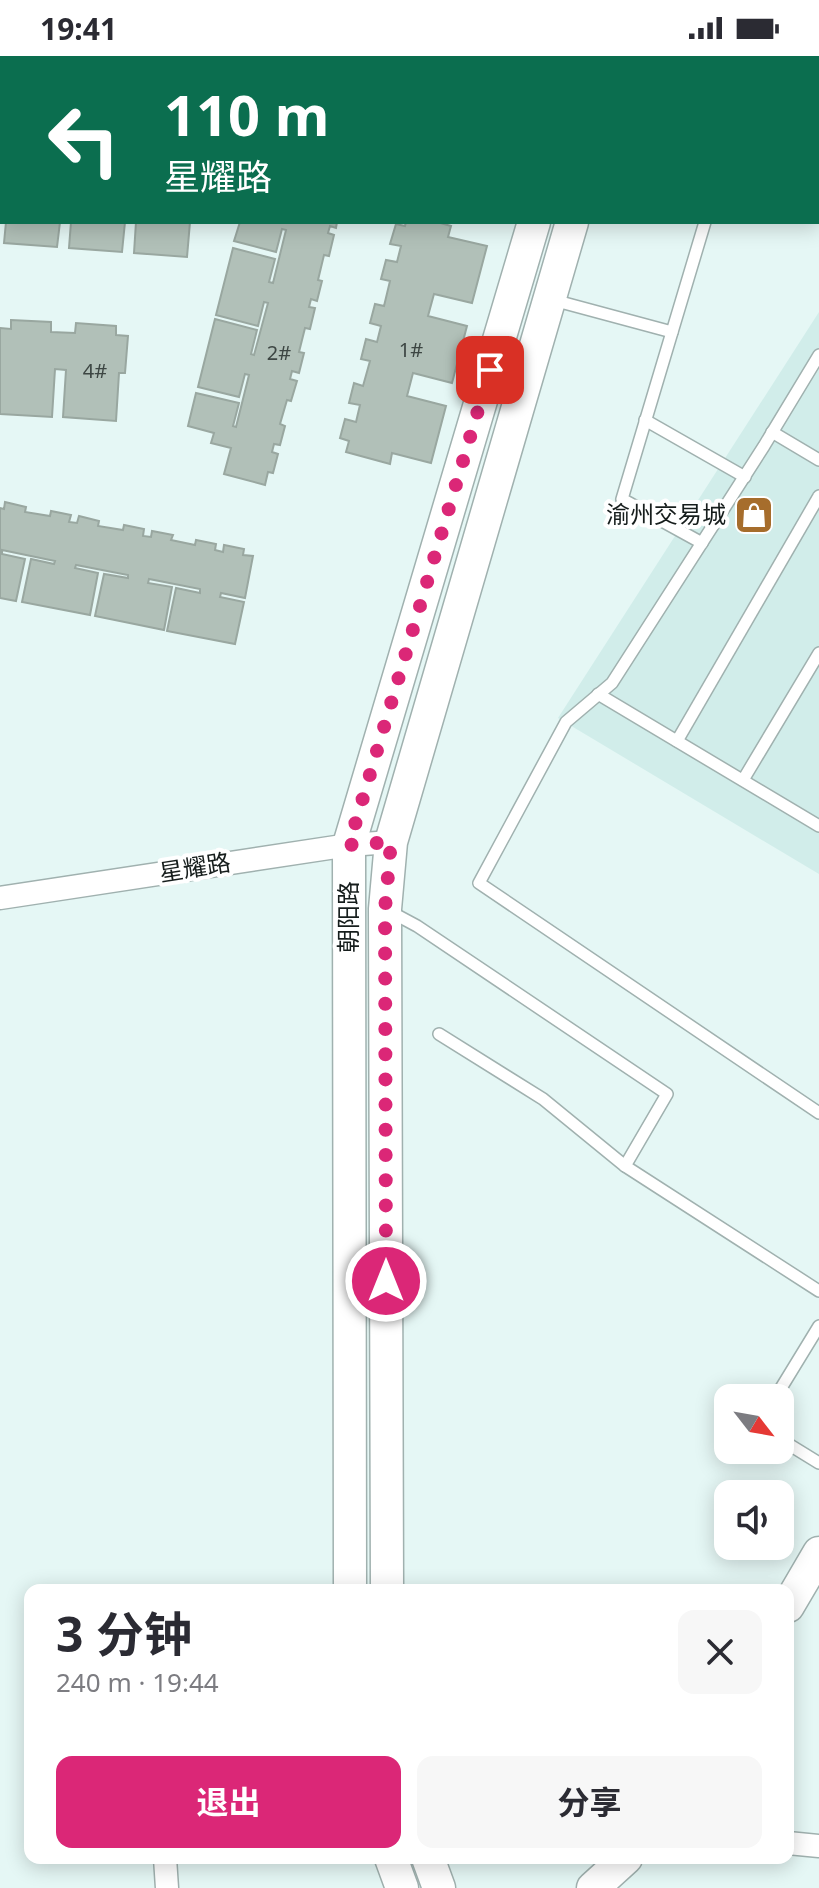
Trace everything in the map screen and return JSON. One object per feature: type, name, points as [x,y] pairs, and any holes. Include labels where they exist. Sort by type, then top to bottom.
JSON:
[{"type":"main road","name":"朝阳路","points":[[350,1584],[349,845],[533,224]]},
{"type":"main road","name":"朝阳路","points":[[387,1584],[385,909],[391,842],[571,224]]},
{"type":"main road","points":[[794,1596],[819,1553]]},
{"type":"main road","points":[[393,1864],[402,1888]]},
{"type":"main road","points":[[430,1864],[439,1888]]},
{"type":"main road","points":[[593,1888],[619,1864]]},
{"type":"street","name":"星耀路","points":[[0,898],[349,845],[391,842]]},
{"type":"street","points":[[794,1844],[819,1846]]},
{"type":"street","points":[[165,1864],[167,1888]]},
{"type":"lane","points":[[702,543],[622,499],[704,224]]},
{"type":"lane","points":[[550,299],[672,332]]},
{"type":"lane","points":[[819,355],[745,477],[612,683],[566,722],[479,883],[819,1113]]},
{"type":"lane","points":[[645,420],[745,477]]},
{"type":"lane","points":[[772,432],[819,460]]},
{"type":"lane","points":[[677,741],[819,496]]},
{"type":"lane","points":[[743,780],[819,653]]},
{"type":"lane","points":[[598,694],[819,826]]},
{"type":"lane","points":[[385,909],[417,926],[667,1094],[625,1166]]},
{"type":"lane","points":[[439,1034],[543,1099],[625,1166],[819,1291]]},
{"type":"lane","points":[[784,1384],[819,1326]]},
{"type":"lane","points":[[794,1448],[819,1463]]},
{"type":"shaded area","name":"渝州交易城","points":[[819,312],[819,874],[558,718]]},
{"type":"building","points":[[6,224],[60,224],[57,247],[4,243]]},
{"type":"building","points":[[71,224],[125,224],[122,252],[69,248]]},
{"type":"building","points":[[136,224],[190,224],[187,257],[134,253]]},
{"type":"building","points":[[239,224],[337,224],[336,228],[330,226],[328,233],[334,235],[329,256],[324,255],[317,301],[311,299],[309,307],[315,308],[310,329],[305,328],[299,352],[304,353],[299,373],[292,371],[290,379],[297,381],[280,424],[285,426],[280,445],[274,444],[272,452],[278,454],[273,473],[268,472],[265,485],[224,474],[231,448],[211,443],[214,433],[188,426],[196,393],[239,403],[233,426],[236,427],[249,375],[245,374],[239,397],[198,387],[215,319],[257,330],[251,354],[254,355],[268,303],[264,302],[258,326],[216,315],[233,248],[275,259],[269,282],[273,283],[286,230],[282,229],[276,252],[234,241]]},
{"type":"building","points":[[396,224],[444,224],[451,226],[448,237],[487,246],[472,303],[434,294],[428,316],[467,326],[452,383],[413,373],[407,396],[446,406],[431,463],[392,453],[390,464],[346,452],[349,441],[340,438],[345,419],[356,422],[360,405],[349,403],[354,383],[363,386],[370,361],[361,359],[366,339],[377,342],[381,326],[370,323],[375,304],[384,306],[390,281],[381,279],[386,260],[397,262],[401,246],[390,244]]},
{"type":"building","points":[[11,320],[51,322],[51,332],[75,333],[76,323],[116,326],[116,335],[128,336],[125,373],[119,373],[116,421],[63,417],[66,370],[55,369],[52,417],[0,414],[0,328],[11,329]]},
{"type":"building","points":[[5,502],[26,507],[25,512],[50,516],[51,511],[71,515],[69,522],[77,523],[79,516],[99,521],[98,526],[123,530],[124,525],[144,529],[143,536],[151,537],[152,531],[173,535],[171,540],[195,545],[196,540],[216,544],[215,550],[223,552],[224,545],[244,549],[243,555],[253,556],[245,598],[221,593],[220,597],[244,602],[235,644],[167,631],[176,588],[200,593],[200,589],[149,579],[148,583],[172,587],[164,630],[95,616],[104,574],[128,578],[128,575],[76,565],[75,568],[98,573],[90,615],[22,602],[31,559],[54,564],[55,561],[2,550],[2,554],[25,559],[16,601],[0,598],[0,508],[4,509]]},
{"type":"place","name":"渝州交易城","points":[[754,515]]},
{"type":"route","points":[[386,1281],[385,909],[391,842],[349,845],[490,370]]}]
